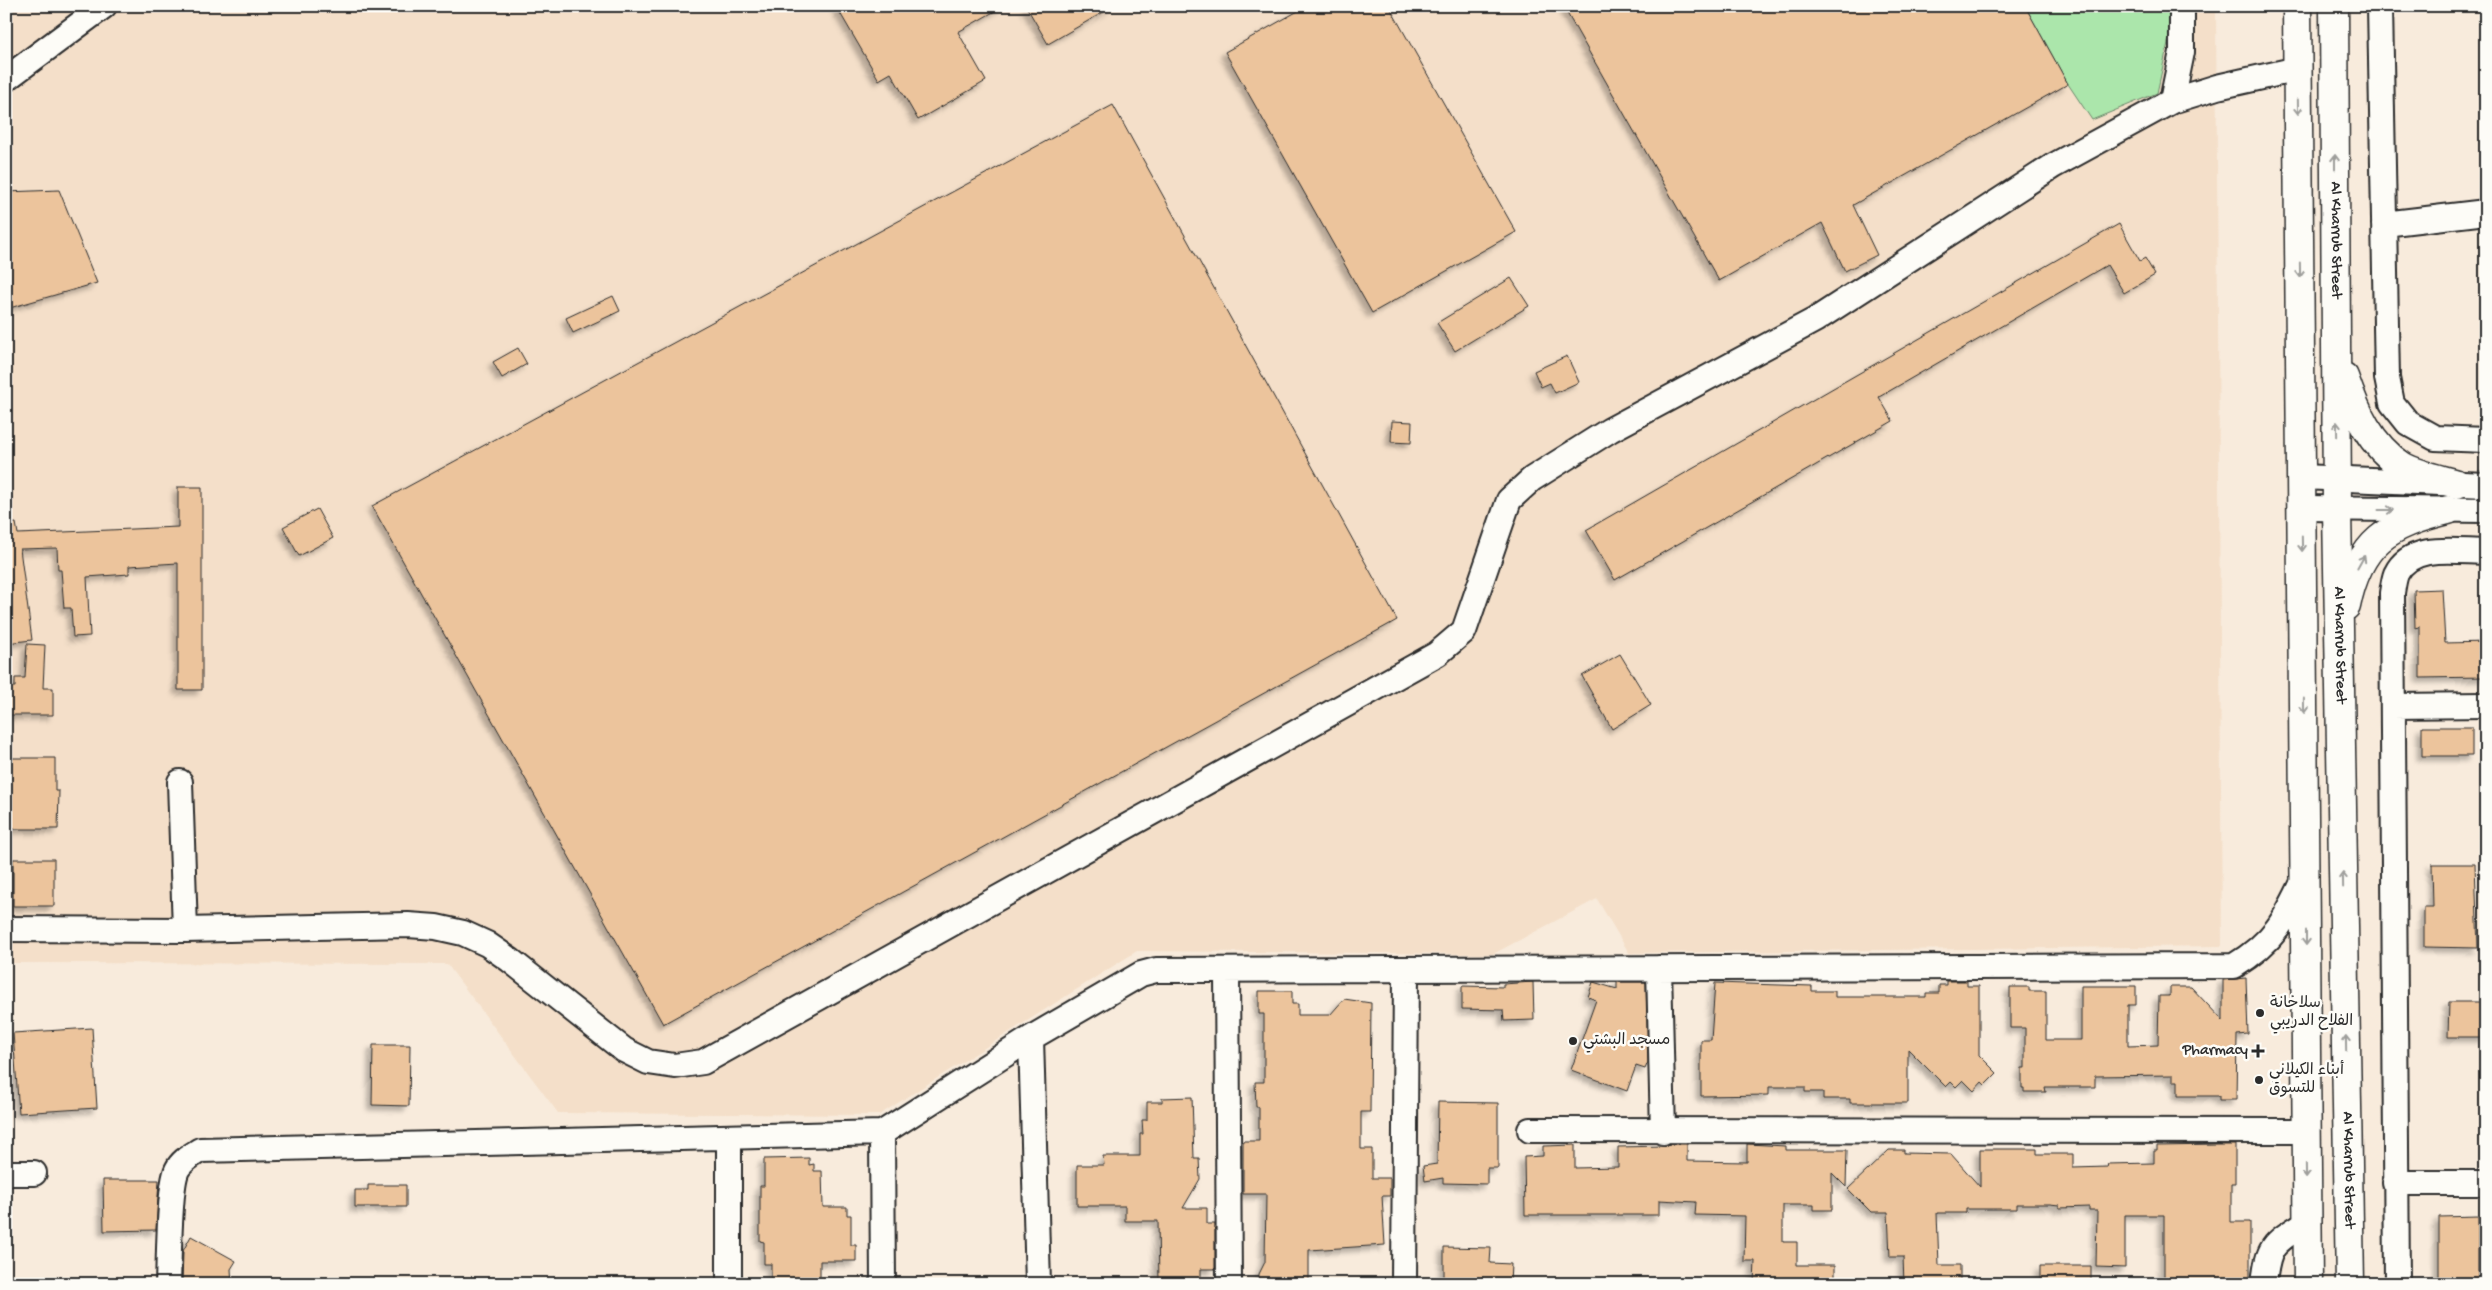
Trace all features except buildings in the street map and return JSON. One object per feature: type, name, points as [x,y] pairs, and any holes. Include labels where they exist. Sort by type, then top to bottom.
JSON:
[{"type":"main road","points":[[2297,6],[2306,874],[2308,1284]]},
{"type":"main road","name":"Al Kharrub Street","points":[[2334,6],[2337,510],[2350,1284]]},
{"type":"main road","points":[[2337,355],[2356,412],[2370,435],[2384,451],[2403,466],[2457,484]]},
{"type":"main road","points":[[2339,642],[2348,596],[2358,568],[2370,547],[2392,529],[2418,518],[2448,510]]},
{"type":"street","points":[[6,79],[104,6]]},
{"type":"street","points":[[2172,101],[2182,52],[2182,6]]},
{"type":"street","points":[[2380,6],[2387,378],[2392,403],[2408,423],[2436,438],[2486,440]]},
{"type":"street","points":[[6,929],[185,930],[436,927],[462,933],[487,944],[624,1050],[648,1062],[676,1066],[703,1062],[1437,654],[1464,631],[1509,500],[1532,479],[1610,430],[1815,320],[2054,166],[2172,101],[2217,87],[2298,69]]},
{"type":"street","points":[[2384,224],[2486,212]]},
{"type":"street","points":[[2302,477],[2486,485]]},
{"type":"street","points":[[2302,508],[2337,510],[2486,510]]},
{"type":"street","points":[[2397,1284],[2392,593],[2396,574],[2404,564],[2423,552],[2486,552]]},
{"type":"street","points":[[2393,706],[2486,705]]},
{"type":"street","points":[[180,782],[185,930]]},
{"type":"street","points":[[168,1284],[173,1188],[176,1171],[186,1158],[200,1150],[882,1133],[1031,1038],[1141,974],[1156,970],[2234,966],[2255,953],[2281,927],[2306,874]]},
{"type":"street","points":[[1659,968],[1663,1132]]},
{"type":"street","points":[[1404,1284],[1406,969]]},
{"type":"street","points":[[1227,970],[1229,1284]]},
{"type":"street","points":[[1031,1038],[1038,1284]]},
{"type":"street","points":[[1530,1130],[1663,1132],[2306,1132]]},
{"type":"street","points":[[882,1133],[883,1284]]},
{"type":"street","points":[[729,1138],[730,1284]]},
{"type":"street","points":[[6,1173],[34,1173]]},
{"type":"street","points":[[2395,1183],[2486,1183]]},
{"type":"street","points":[[2264,1284],[2267,1258],[2277,1241],[2307,1222]]},
{"type":"shaded area","points":[[6,6],[2216,6],[2222,946],[1629,953],[1597,899],[1493,954],[1137,951],[879,1115],[558,1113],[447,964],[6,963]]},
{"type":"green space","points":[[2025,6],[2171,6],[2171,29],[2157,93],[2092,120],[2068,84]]},
{"type":"place","name":"سلاخانة الفلاح الدريبي","points":[[2260,1013]]},
{"type":"place","name":"مسجد البشتي","points":[[1573,1041]]},
{"type":"place","name":"Pharmacy","points":[[2258,1051]]},
{"type":"place","name":"أبناء الكيلاني للتسوق","points":[[2259,1080]]}]
